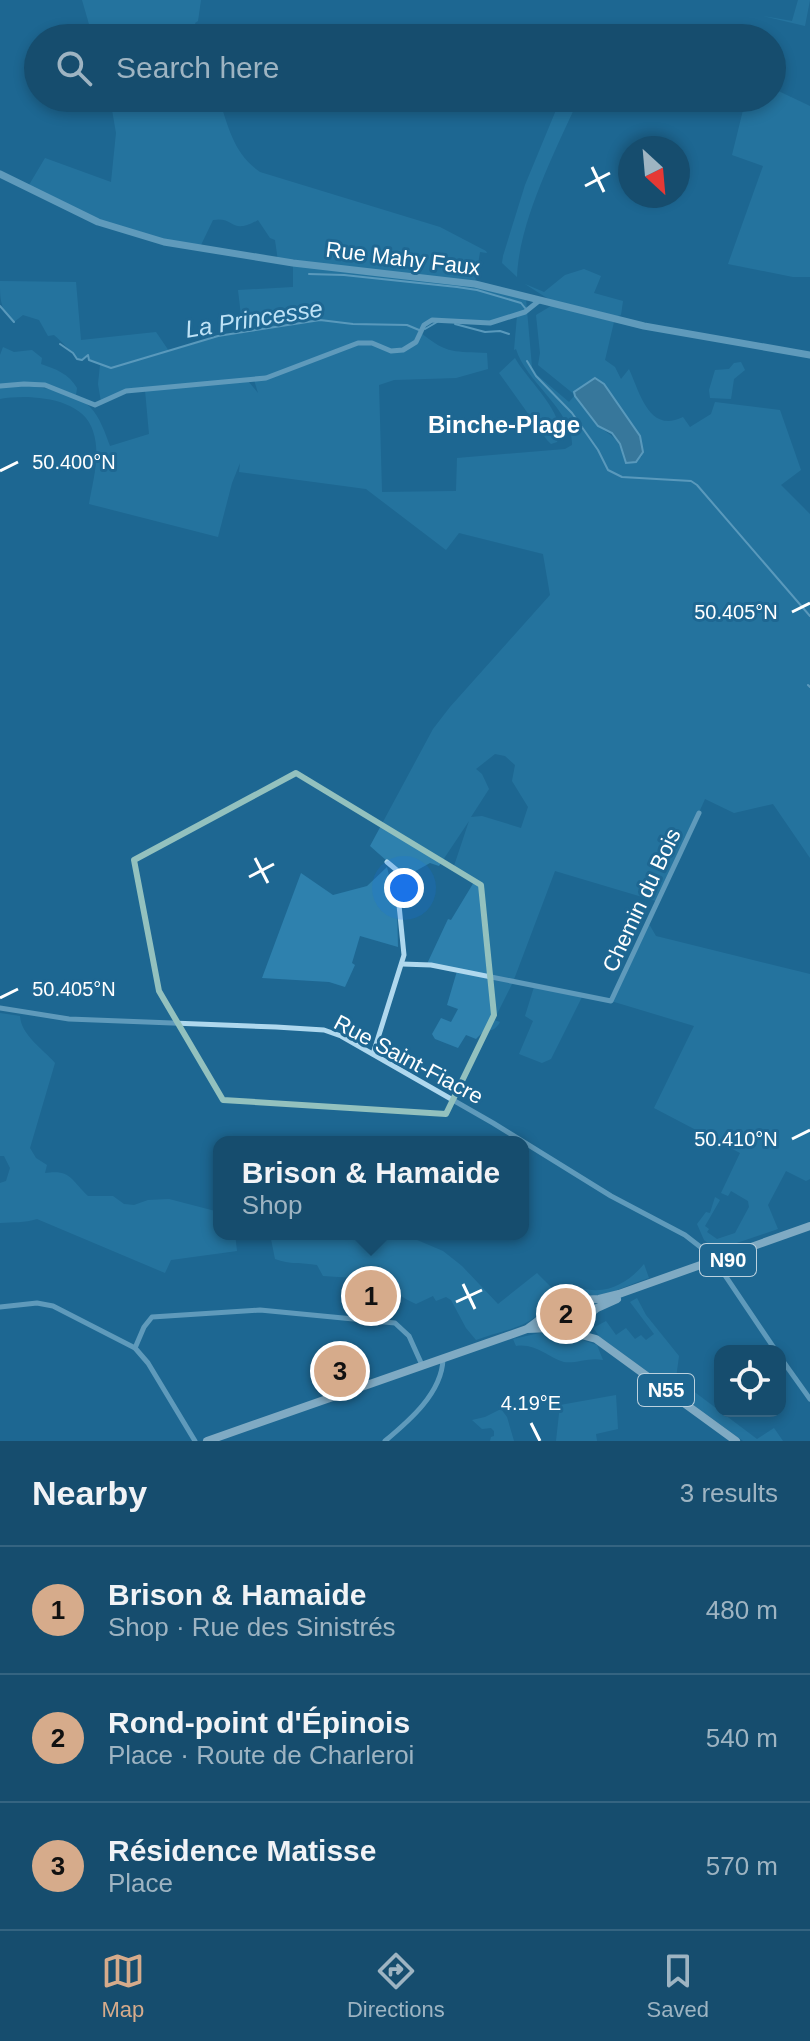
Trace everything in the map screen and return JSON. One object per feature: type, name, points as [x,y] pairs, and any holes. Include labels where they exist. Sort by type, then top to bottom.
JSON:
[{"type":"main road","name":"N90","points":[[527,1329],[546,1313],[556,1298],[605,1298],[810,1228]]},
{"type":"main road","name":"N90","points":[[207,1441],[527,1329],[551,1328],[562,1334],[574,1333],[585,1319],[606,1304],[716,1261]]},
{"type":"main road","points":[[579,1300],[585,1310],[585,1319]]},
{"type":"main road","points":[[546,1313],[551,1328]]},
{"type":"main road","name":"N55","points":[[585,1319],[596,1339]]},
{"type":"main road","name":"N55","points":[[574,1333],[596,1339],[736,1441]]},
{"type":"street","name":"Rue Mahy Faux","points":[[0,174],[98,222],[154,240],[293,263],[449,279],[646,326],[810,355]]},
{"type":"street","points":[[0,386],[45,385],[97,405],[126,391],[266,378],[351,344],[365,342],[391,351],[403,350],[416,342],[429,321],[442,319],[472,324],[490,323],[529,310],[541,299]]},
{"type":"street","name":"Chemin du Bois","points":[[402,964],[431,965],[611,1001],[699,813]]},
{"type":"street","points":[[373,1054],[404,955],[399,905],[406,882],[405,877],[387,862]]},
{"type":"street","name":"Rue Saint-Fiacre","points":[[0,1008],[69,1019],[324,1030],[341,1036],[514,1136]]},
{"type":"street","name":"Rue Saint-Fiacre","points":[[529,1145],[611,1196],[695,1240],[716,1261],[772,1345]]},
{"type":"street","points":[[0,1307],[46,1304],[135,1348],[148,1363],[195,1441]]},
{"type":"street","points":[[135,1348],[152,1317],[260,1310],[395,1323],[409,1336],[422,1365]]},
{"type":"street","points":[[385,1441],[421,1410],[437,1379],[443,1358]]},
{"type":"street","points":[[786,1365],[810,1399]]},
{"type":"highlighted area","points":[[296,773],[481,885],[494,1015],[446,1114],[223,1100],[159,991],[134,860]]},
{"type":"shaded area","points":[[82,0],[201,0],[195,24],[89,24]]},
{"type":"shaded area","points":[[798,0],[810,0],[805,26],[763,16],[792,21]]},
{"type":"shaded area","points":[[786,95],[810,106],[810,277],[793,277],[728,264],[763,166],[732,155],[743,112],[786,112]]},
{"type":"shaded area","points":[[112,112],[224,112],[238,148],[260,172],[440,227],[486,251],[480,252],[475,283],[526,299],[532,367],[569,402],[575,395],[538,365],[540,353],[536,315],[551,306],[614,322],[605,360],[615,367],[621,379],[629,369],[647,408],[662,420],[683,417],[690,427],[711,414],[715,402],[780,410],[801,470],[781,485],[810,514],[810,858],[773,804],[734,813],[705,799],[659,902],[555,871],[513,982],[494,1020],[500,1022],[476,1039],[466,1035],[458,1048],[435,1039],[432,1034],[441,1018],[451,1022],[458,1009],[447,1005],[457,971],[426,966],[448,919],[451,920],[474,882],[453,869],[469,821],[439,866],[430,863],[405,877],[370,846],[433,729],[550,595],[543,554],[459,533],[446,550],[366,489],[239,472],[240,463],[218,537],[89,504],[96,449],[93,431],[87,420],[78,411],[53,400],[25,397],[0,399],[0,388],[47,389],[71,395],[97,415],[110,446],[149,434],[145,390],[248,381],[258,393],[254,380],[126,391],[101,402],[98,384],[100,365],[89,360],[88,356],[77,359],[54,335],[48,336],[39,320],[23,315],[14,322],[2,304],[0,281],[76,282],[81,340],[156,332],[169,351],[218,336],[250,332],[242,324],[238,290],[293,287],[293,263],[278,261],[275,240],[270,238],[258,220],[238,226],[213,220],[201,245],[154,240],[101,220],[29,185],[45,158],[111,182],[116,133]],"holes":[[[517,316],[514,350],[558,409],[571,433],[572,445],[565,449],[457,458],[456,491],[382,492],[379,385],[394,380],[456,378],[488,369],[487,353],[445,348],[421,333],[425,324],[442,319],[490,323]],[[575,396],[642,457],[624,459],[616,440],[596,423]],[[495,754],[505,756],[515,765],[512,781],[528,807],[521,828],[482,816],[471,817],[489,789],[476,769]]]},
{"type":"shaded area","points":[[555,112],[573,112],[531,209],[519,255],[517,277],[502,263],[525,185]]},
{"type":"shaded area","points":[[584,269],[601,276],[594,293],[623,301],[621,315],[616,317],[550,300],[525,284],[544,292],[565,275]]},
{"type":"shaded area","points":[[3,347],[14,352],[32,350],[42,358],[41,364],[70,379],[77,388],[76,395],[46,384],[0,385]]},
{"type":"shaded area","points":[[515,358],[553,410],[560,432],[557,442],[551,444],[547,440],[499,373]]},
{"type":"shaded area","points":[[741,362],[745,370],[734,379],[731,399],[710,398],[715,370],[729,369],[734,363]]},
{"type":"shaded area","points":[[595,378],[604,384],[640,436],[643,452],[636,462],[626,463],[620,444],[612,433],[598,426],[575,396],[574,392]]},
{"type":"shaded area","points":[[387,867],[397,907],[398,947],[360,936],[352,963],[355,965],[345,987],[329,982],[262,978],[301,873],[333,895],[367,886]]},
{"type":"shaded area","points":[[649,924],[656,936],[810,974],[810,1179],[806,1181],[786,1171],[768,1205],[778,1229],[716,1250],[704,1240],[697,1224],[706,1212],[710,1213],[715,1197],[720,1200],[705,1226],[709,1229],[707,1232],[717,1239],[735,1233],[749,1207],[748,1201],[731,1191],[728,1196],[721,1193],[740,1153],[654,1108],[694,1026],[611,1001]]},
{"type":"shaded area","points":[[534,987],[582,997],[551,1059],[542,1063],[519,1054],[533,1021],[525,1016]]},
{"type":"shaded area","points":[[0,1013],[20,1016],[28,1036],[55,1063],[30,1148],[36,1158],[47,1165],[45,1173],[66,1174],[88,1196],[113,1196],[124,1204],[134,1205],[148,1200],[169,1199],[213,1210],[213,1240],[236,1240],[237,1251],[171,1260],[165,1273],[37,1219],[0,1223],[0,1183],[6,1181],[10,1168],[4,1156],[0,1156]]},
{"type":"shaded area","points":[[271,1240],[417,1240],[443,1251],[462,1266],[498,1304],[537,1273],[552,1288],[569,1286],[592,1290],[607,1289],[621,1283],[644,1264],[649,1278],[597,1295],[559,1290],[550,1295],[538,1314],[529,1321],[476,1340],[446,1297],[436,1301],[433,1296],[416,1304],[399,1294],[386,1280],[323,1276],[317,1265],[275,1259]]},
{"type":"shaded area","points":[[637,1298],[646,1315],[679,1356],[676,1378],[714,1407],[714,1417],[728,1417],[757,1439],[774,1428],[783,1441],[743,1441],[600,1337],[593,1328],[606,1321],[616,1335],[626,1328],[635,1339],[641,1335],[646,1340],[654,1334],[630,1302]]},
{"type":"shaded area","points":[[566,1300],[572,1301],[580,1309],[580,1321],[572,1329],[566,1330],[560,1329],[552,1321],[551,1315],[552,1309],[560,1301]]},
{"type":"shaded area","points":[[544,1332],[562,1340],[579,1339],[597,1345],[603,1360],[564,1362],[535,1348],[516,1346],[513,1339]]},
{"type":"shaded area","points":[[616,1395],[618,1429],[596,1434],[597,1441],[556,1441],[560,1405]]},
{"type":"shaded area","points":[[501,1409],[507,1417],[514,1441],[490,1441],[494,1431],[491,1428],[482,1429],[472,1420]]},
{"type":"waterway","points":[[309,274],[477,290],[521,303],[525,308]]},
{"type":"waterway","name":"La Princesse","points":[[0,306],[14,322]]},
{"type":"waterway","name":"La Princesse","points":[[60,344],[77,359],[82,360],[88,355],[89,360],[111,368],[218,336],[320,320],[407,325],[419,330]]},
{"type":"waterway","name":"La Princesse","points":[[425,329],[437,322]]},
{"type":"waterway","name":"La Princesse","points":[[455,324],[485,332],[509,334]]},
{"type":"waterway","name":"La Princesse","points":[[527,361],[536,376],[572,413],[608,470],[622,477],[691,481],[697,485],[810,616]]},
{"type":"place","name":"Brison & Hamaide","points":[[371,1296]]},
{"type":"place","name":"Rond-point d'Épinois","points":[[566,1314]]},
{"type":"place","name":"Résidence Matisse","points":[[340,1371]]},
{"type":"district","name":"Binche-Plage","points":[[504,425]]}]
